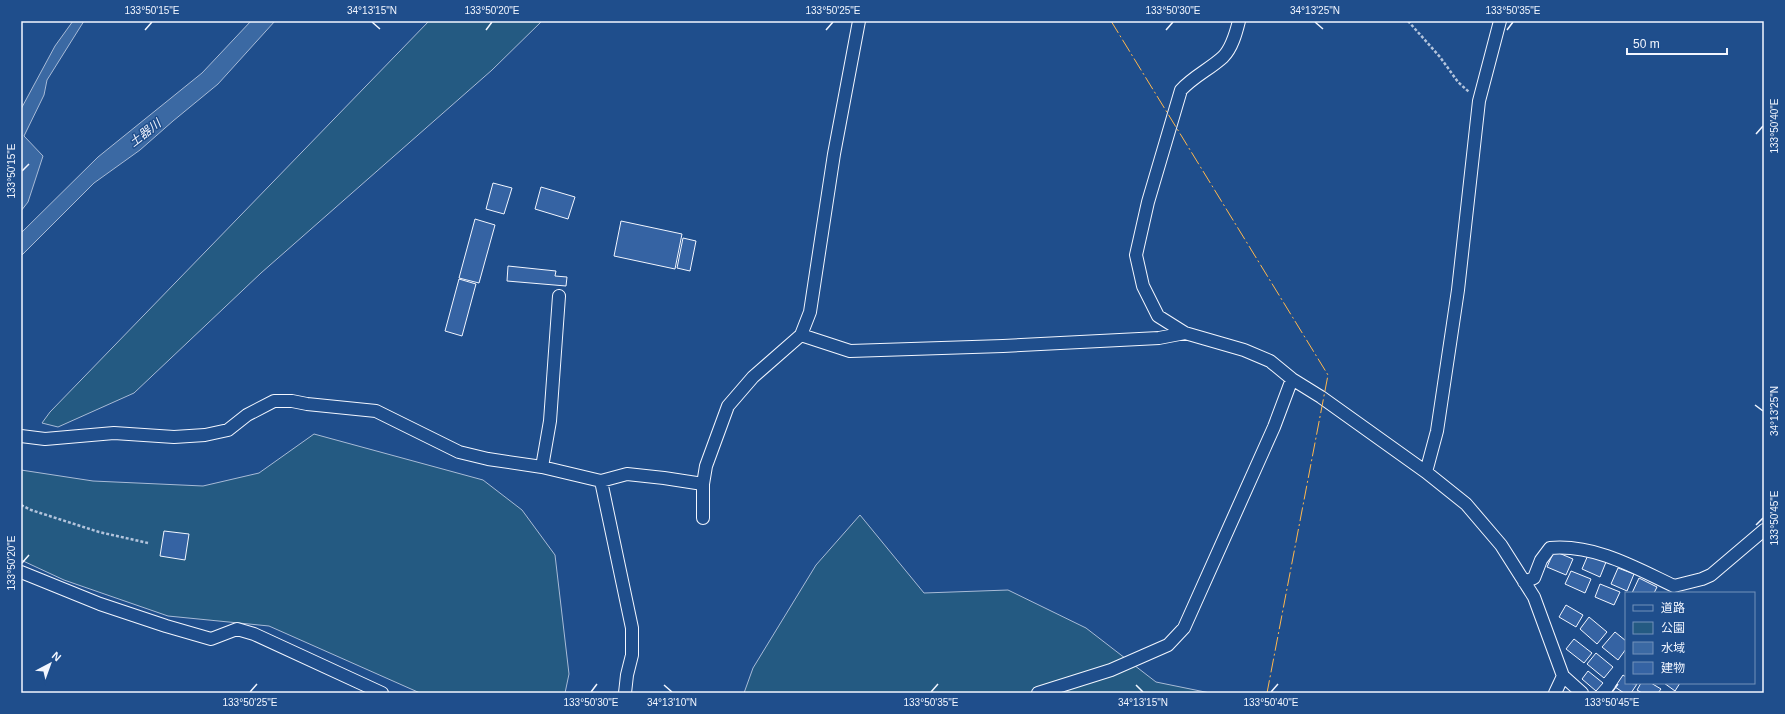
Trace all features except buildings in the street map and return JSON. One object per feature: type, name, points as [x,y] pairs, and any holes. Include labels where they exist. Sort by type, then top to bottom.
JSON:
[{"type":"street","points":[[703,518],[703,484],[706,466],[728,406],[754,377],[801,334],[810,312],[834,154],[859,21]]},
{"type":"street","points":[[1240,21],[1233,41],[1223,57],[1192,79],[1181,90],[1148,202],[1136,255],[1143,286],[1158,316],[1185,333],[1244,350],[1270,361],[1292,379],[1426,472],[1466,504],[1501,545],[1534,597],[1567,680],[1582,693]]},
{"type":"street","points":[[1426,472],[1437,431],[1458,290],[1479,101],[1500,21]]},
{"type":"street","points":[[542,467],[550,421],[559,296]]},
{"type":"street","points":[[801,334],[850,351],[1003,346],[1151,338],[1185,333]]},
{"type":"street","points":[[1038,693],[1111,670],[1168,645],[1184,628],[1274,427],[1292,379]]},
{"type":"street","points":[[21,436],[45,439],[114,433],[174,437],[205,435],[228,430],[247,415],[274,401],[292,401],[307,404],[376,411],[459,452],[488,459],[542,467],[601,480],[627,474],[703,484]]},
{"type":"street","points":[[601,480],[632,628],[632,655],[627,675],[625,693]]},
{"type":"street","points":[[1524,582],[1534,578],[1541,560],[1550,548],[1568,547],[1631,564],[1674,586],[1702,580],[1711,575],[1764,530]]},
{"type":"street","points":[[21,572],[100,604],[211,639],[238,630],[254,634],[382,693]]},
{"type":"street","points":[[1555,693],[1567,680]]},
{"type":"path","points":[[1408,21],[1440,57],[1458,82],[1479,101]]},
{"type":"path","points":[[21,505],[31,510],[99,532],[148,543]]},
{"type":"green space","points":[[429,21],[542,21],[492,70],[261,273],[134,393],[58,427],[42,423],[50,412]]},
{"type":"green space","points":[[314,434],[483,480],[522,510],[555,555],[569,674],[565,693],[420,693],[269,626],[168,616],[64,580],[21,560],[21,470],[93,481],[203,486],[259,473]]},
{"type":"green space","points":[[860,515],[924,593],[1008,590],[1086,628],[1156,682],[1210,693],[744,693],[753,668],[816,565]]},
{"type":"water","points":[[73,21],[84,21],[47,80],[44,95],[24,136],[43,156],[28,202],[21,211],[21,109],[55,46]]},
{"type":"water","name":"土器川","points":[[251,21],[275,21],[218,84],[140,150],[94,183],[21,256],[21,233],[98,157],[202,73]]},
{"type":"power","points":[[1111,21],[1328,375],[1267,693]]}]
